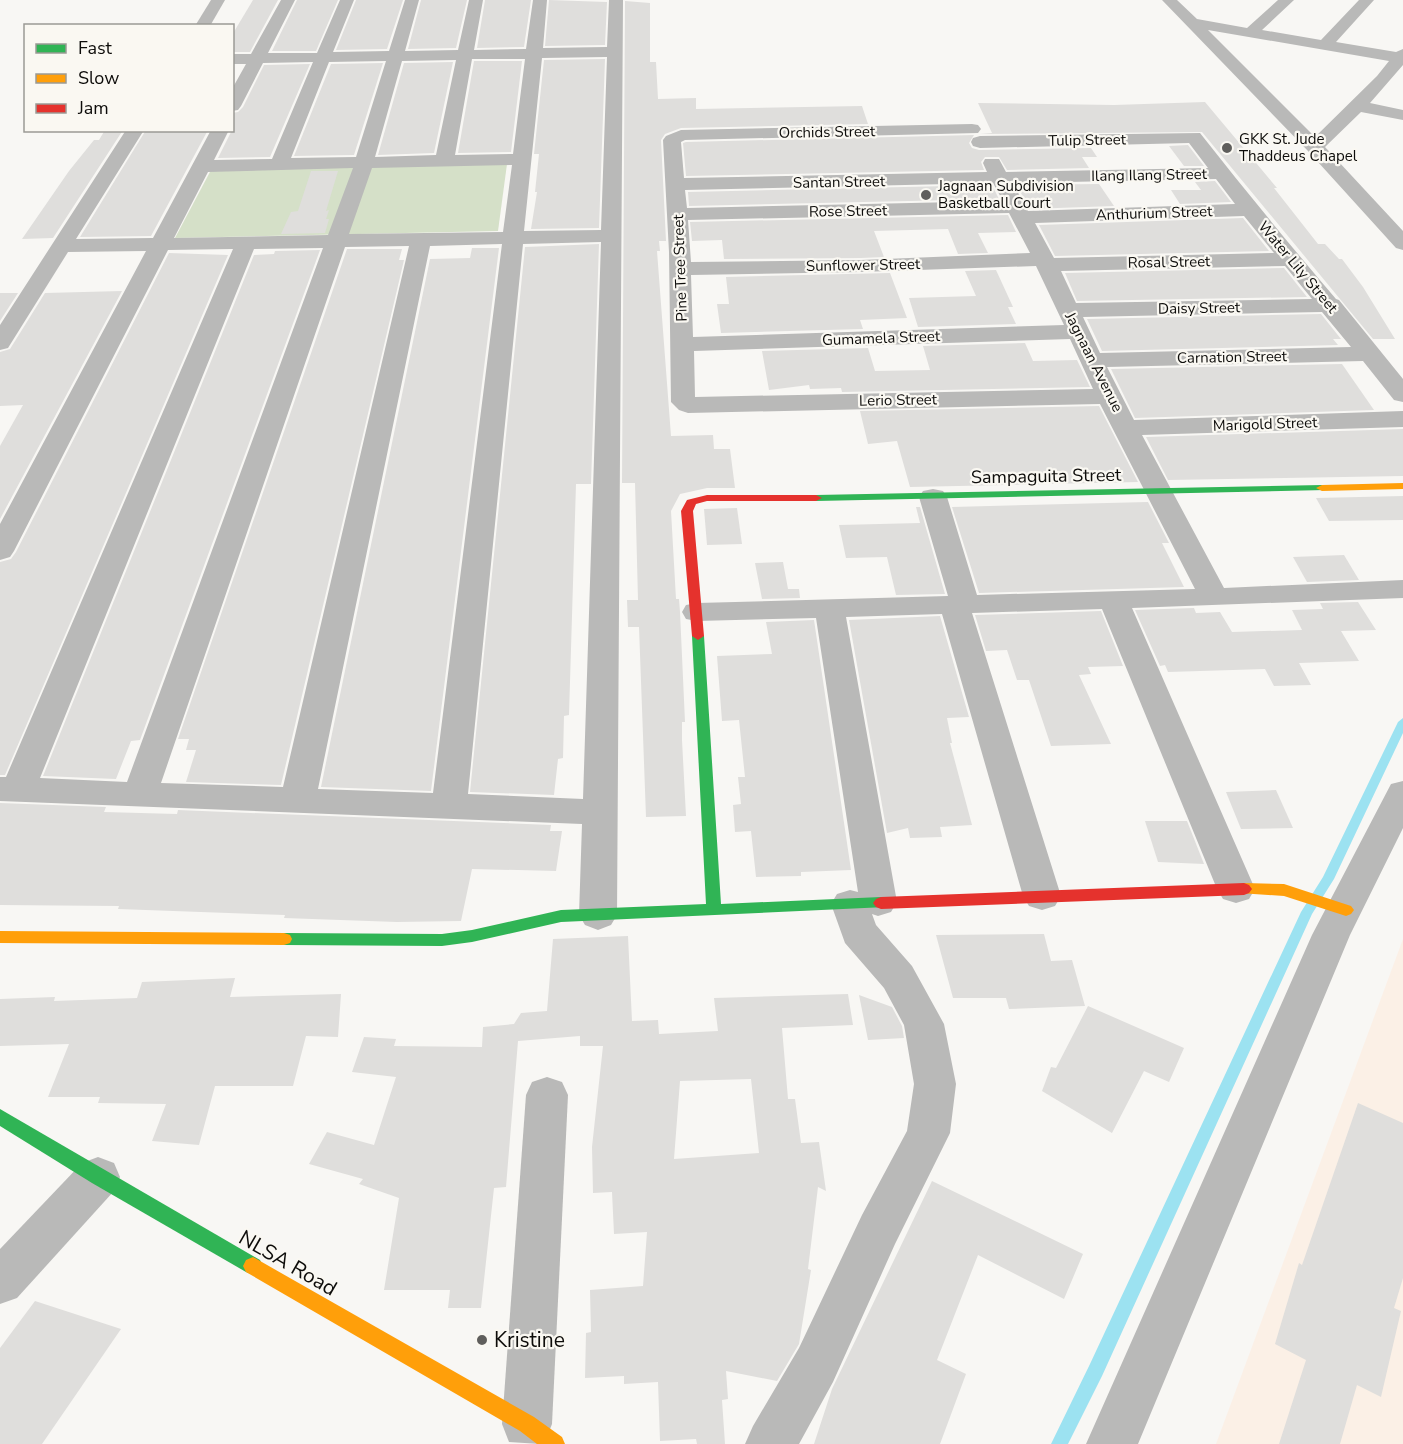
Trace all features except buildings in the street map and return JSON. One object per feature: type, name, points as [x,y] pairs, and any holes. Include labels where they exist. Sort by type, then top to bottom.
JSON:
[{"type":"street","points":[[203,24],[218,0]]},
{"type":"street","points":[[234,102],[288,0]]},
{"type":"street","points":[[279,164],[347,0]]},
{"type":"street","points":[[139,795],[334,241],[364,163],[412,0]]},
{"type":"street","points":[[444,161],[476,0]]},
{"type":"street","points":[[449,806],[540,0]]},
{"type":"street","points":[[598,915],[616,0]]},
{"type":"street","points":[[1169,0],[1188,14],[1315,147],[1403,244]]},
{"type":"street","points":[[1250,33],[1287,0]]},
{"type":"street","points":[[1324,45],[1367,0]]},
{"type":"street","points":[[1188,14],[1250,33],[1401,56],[1383,80],[1315,147]]},
{"type":"street","points":[[234,59],[615,52]]},
{"type":"street","points":[[1358,106],[1403,115]]},
{"type":"street","points":[[1043,123],[1171,121]]},
{"type":"street","points":[[0,343],[134,132]]},
{"type":"street","points":[[0,551],[219,132]]},
{"type":"street","name":"Orchids Street","points":[[681,135],[980,132]]},
{"type":"street","name":"Tulip Street","points":[[980,132],[1194,137]]},
{"type":"street","name":"Jagnaan Avenue","points":[[980,132],[1046,262],[1109,396],[1128,428],[1214,597]]},
{"type":"street","name":"Pine Tree Street","points":[[681,135],[671,143],[681,269],[683,399],[688,405]]},
{"type":"street","name":"Water Lily Street","points":[[1194,137],[1224,173],[1250,210],[1403,395]]},
{"type":"street","points":[[201,166],[522,159]]},
{"type":"street","name":"Ilang Ilang Street","points":[[1002,179],[1224,173]]},
{"type":"street","name":"Santan Street","points":[[676,184],[1002,179]]},
{"type":"street","name":"Anthurium Street","points":[[1019,212],[1250,210]]},
{"type":"street","name":"Rose Street","points":[[678,214],[1019,212]]},
{"type":"street","points":[[62,246],[611,236]]},
{"type":"street","points":[[298,800],[421,239]]},
{"type":"street","points":[[246,243],[9,790],[600,812]]},
{"type":"street","name":"Rosal Street","points":[[1046,262],[1291,259]]},
{"type":"street","name":"Sunflower Street","points":[[681,269],[1046,262]]},
{"type":"street","name":"Daisy Street","points":[[1068,310],[1331,306]]},
{"type":"street","name":"Gumamela Street","points":[[682,344],[1078,332]]},
{"type":"street","name":"Carnation Street","points":[[1093,360],[1370,354]]},
{"type":"street","name":"Lerio Street","points":[[688,405],[1109,396]]},
{"type":"street","name":"Marigold Street","points":[[1128,428],[1403,419]]},
{"type":"street","name":"Sampaguita Street","points":[[697,612],[687,511],[691,502],[707,498],[933,497],[1403,486]]},
{"type":"street","points":[[933,497],[959,604],[1042,896]]},
{"type":"street","points":[[714,910],[697,612],[1214,597],[1403,589]]},
{"type":"street","points":[[1113,599],[1236,889]]},
{"type":"street","points":[[771,1444],[816,1365],[878,1230],[928,1133],[935,1084],[924,1024],[898,977],[859,932],[864,903],[829,608]]},
{"type":"street","points":[[1112,1444],[1331,935],[1334,905],[1403,794]]},
{"type":"street","points":[[0,937],[442,940],[466,938],[534,919],[864,903],[1236,889],[1284,890],[1334,905]]},
{"type":"street","points":[[541,1434],[547,1095]]},
{"type":"street","name":"NLSA Road","points":[[0,1117],[98,1177],[541,1434]]},
{"type":"street","points":[[0,1282],[98,1177]]},
{"type":"shaded area","points":[[1403,939],[1403,1444],[1216,1444]]},
{"type":"green space","points":[[507,164],[498,231],[175,238],[211,170]]},
{"type":"waterway","points":[[1059,1444],[1096,1370],[1307,912],[1328,879],[1403,722]]},
{"type":"traffic: fast","points":[[816,498],[1322,488]]},
{"type":"traffic: fast","points":[[698,636],[714,910]]},
{"type":"traffic: fast","points":[[284,939],[442,940],[472,936],[561,916],[881,903]]},
{"type":"traffic: fast","points":[[0,1117],[98,1177],[253,1266]]},
{"type":"traffic: slow","points":[[1322,488],[1403,486]]},
{"type":"traffic: slow","points":[[1244,889],[1284,890],[1346,910]]},
{"type":"traffic: slow","points":[[0,937],[284,939]]},
{"type":"traffic: slow","points":[[253,1266],[527,1424],[555,1444]]},
{"type":"traffic: jam","points":[[698,636],[687,511],[691,502],[707,498],[816,498]]},
{"type":"traffic: jam","points":[[881,903],[1244,889]]},
{"type":"place","name":"GKK St. Jude Thaddeus Chapel","points":[[1227,148]]},
{"type":"place","name":"Jagnaan Subdivision Basketball Court","points":[[926,195]]},
{"type":"place","name":"Kristine","points":[[482,1340]]}]
